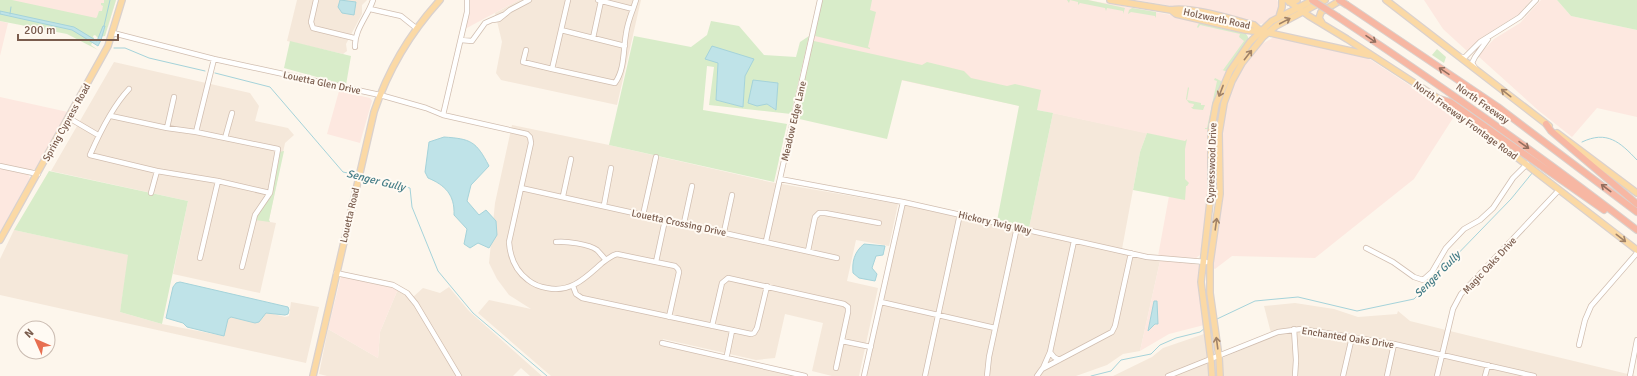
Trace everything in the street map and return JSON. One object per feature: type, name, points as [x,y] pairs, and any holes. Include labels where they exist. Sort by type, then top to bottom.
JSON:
[{"type":"highway","name":"North Freeway","points":[[1313,0],[1439,84],[1521,143],[1637,232]]},
{"type":"highway","name":"North Freeway","points":[[1340,0],[1504,112],[1637,212]]},
{"type":"highway","points":[[1440,100],[1450,102],[1601,207],[1633,232],[1637,232]]},
{"type":"highway","points":[[1546,124],[1551,131],[1637,204]]},
{"type":"main road","name":"Spring Cypress Road","points":[[0,240],[99,64],[113,33],[122,0]]},
{"type":"main road","name":"Louetta Road","points":[[314,376],[372,117],[380,95],[403,47],[416,28],[440,0]]},
{"type":"main road","name":"Holzwarth Road","points":[[1110,0],[1171,10],[1177,9],[1197,12],[1254,25],[1268,33],[1355,51],[1376,57]]},
{"type":"main road","points":[[1279,17],[1282,7],[1282,0]]},
{"type":"main road","points":[[1288,1],[1297,0]]},
{"type":"main road","points":[[1300,10],[1313,0]]},
{"type":"main road","points":[[1300,10],[1325,0]]},
{"type":"main road","points":[[1322,24],[1320,18],[1321,12],[1340,0]]},
{"type":"main road","points":[[1386,0],[1460,57],[1477,72],[1637,193]]},
{"type":"main road","name":"North Freeway Frontage Road","points":[[1288,1],[1376,57],[1484,131],[1637,251]]},
{"type":"main road","name":"Holzwarth Road","points":[[1171,10],[1176,14],[1245,30],[1261,30]]},
{"type":"main road","name":"Cypresswood Drive","points":[[1212,376],[1208,336],[1201,294],[1202,262],[1211,193],[1211,132],[1216,104],[1223,85],[1237,59],[1251,41],[1261,30],[1279,17],[1300,10]]},
{"type":"main road","name":"Cypresswood Drive","points":[[1220,376],[1219,357],[1210,293],[1210,263],[1220,194],[1219,133],[1224,103],[1232,81],[1242,63],[1268,33],[1300,10]]},
{"type":"main road","points":[[1245,30],[1251,41]]},
{"type":"main road","points":[[1211,132],[1219,133]]},
{"type":"main road","points":[[1211,193],[1220,194]]},
{"type":"main road","points":[[1201,294],[1210,293]]},
{"type":"street","points":[[316,0],[311,22],[313,28],[354,38]]},
{"type":"street","points":[[355,47],[354,38],[370,9],[373,0]]},
{"type":"street","points":[[443,115],[467,12],[467,0]]},
{"type":"street","points":[[461,40],[472,41],[485,24],[529,0]]},
{"type":"street","points":[[552,69],[568,0]]},
{"type":"street","points":[[593,38],[600,0],[633,9]]},
{"type":"street","points":[[526,50],[523,62],[615,83],[618,80],[624,54],[626,33],[636,0]]},
{"type":"street","name":"Meadow Edge Lane","points":[[766,241],[820,0]]},
{"type":"street","points":[[1460,57],[1465,57],[1480,42],[1489,38],[1520,17],[1536,0]]},
{"type":"street","points":[[370,9],[400,16],[416,28]]},
{"type":"street","points":[[561,30],[625,46]]},
{"type":"street","name":"Louetta Glen Drive","points":[[113,33],[214,59],[380,95],[426,108],[443,115],[525,133],[530,138],[531,143],[521,188]]},
{"type":"street","points":[[1477,72],[1472,63],[1474,57],[1489,38]]},
{"type":"street","points":[[196,132],[214,59]]},
{"type":"street","points":[[129,89],[122,97],[98,135],[90,155],[157,171],[218,181],[270,193]]},
{"type":"street","points":[[167,128],[174,97]]},
{"type":"street","points":[[226,138],[232,113]]},
{"type":"street","points":[[111,116],[278,149],[270,193],[255,215],[242,266]]},
{"type":"street","points":[[69,118],[98,135]]},
{"type":"street","points":[[643,215],[656,157]]},
{"type":"street","points":[[563,196],[571,159]]},
{"type":"street","points":[[1366,248],[1393,262],[1414,278],[1423,280],[1432,272],[1446,248],[1464,229],[1480,220],[1493,208],[1513,178],[1527,164]]},
{"type":"street","points":[[0,166],[38,174]]},
{"type":"street","points":[[604,205],[611,168]]},
{"type":"street","points":[[151,193],[157,171]]},
{"type":"street","name":"Hickory Twig Way","points":[[780,178],[960,214],[1131,253],[1158,258],[1210,263]]},
{"type":"street","points":[[200,258],[218,181]]},
{"type":"street","points":[[684,223],[692,186]]},
{"type":"street","points":[[521,188],[509,242],[511,255],[515,265],[525,278],[539,286],[553,289],[573,286],[582,281],[614,254],[675,266],[678,269],[669,317]]},
{"type":"street","name":"Louetta Crossing Drive","points":[[521,188],[604,205],[837,258]]},
{"type":"street","name":"Magic Oaks Drive","points":[[1437,376],[1453,308],[1461,294],[1559,190]]},
{"type":"street","points":[[724,232],[732,195]]},
{"type":"street","points":[[864,376],[903,202]]},
{"type":"street","points":[[808,251],[814,220],[819,213],[879,223]]},
{"type":"street","points":[[925,376],[960,214]]},
{"type":"street","points":[[656,262],[665,220]]},
{"type":"street","points":[[987,376],[989,357],[1016,227]]},
{"type":"street","points":[[1037,376],[1050,352],[1074,240]]},
{"type":"street","points":[[556,242],[566,242],[592,248],[597,250],[606,260]]},
{"type":"street","points":[[1579,345],[1585,320],[1591,306],[1637,251]]},
{"type":"street","points":[[1042,369],[1112,332],[1115,326],[1131,253]]},
{"type":"street","points":[[336,273],[392,285],[407,293],[416,304],[459,376]]},
{"type":"street","points":[[712,326],[721,285],[725,279],[767,286],[846,305],[848,312],[836,368]]},
{"type":"street","points":[[573,286],[576,294],[582,298],[749,334],[754,333],[758,328],[767,286]]},
{"type":"street","points":[[881,302],[995,328]]},
{"type":"street","points":[[1294,329],[1296,360],[1295,376]]},
{"type":"street","name":"Enchanted Oaks Drive","points":[[1168,376],[1219,357],[1278,332],[1294,329],[1310,329],[1394,344],[1533,376]]},
{"type":"street","points":[[726,355],[732,331]]},
{"type":"street","points":[[1343,376],[1352,337]]},
{"type":"street","points":[[1630,376],[1637,340]]},
{"type":"street","points":[[842,341],[871,347]]},
{"type":"street","points":[[662,343],[805,376]]},
{"type":"street","points":[[1388,376],[1394,344]]},
{"type":"street","points":[[1050,352],[1059,360]]},
{"type":"street","points":[[1632,368],[1637,356]]},
{"type":"street","points":[[1485,376],[1488,365]]},
{"type":"shaded area","points":[[0,0],[116,0],[108,27]]},
{"type":"shaded area","points":[[297,0],[367,0],[362,5],[362,14],[346,44],[347,51],[343,54],[287,41]]},
{"type":"shaded area","points":[[470,0],[519,0],[465,29]]},
{"type":"shaded area","points":[[519,0],[641,0],[617,105],[501,80],[496,73],[502,42],[495,13]]},
{"type":"shaded area","points":[[821,0],[1088,0],[1172,15],[1247,35],[1248,41],[1228,71],[1214,106],[1207,219],[1200,255],[1196,258],[1158,256],[1169,196],[1161,141],[1158,136],[808,60]]},
{"type":"shaded area","points":[[1136,0],[1277,0],[1280,6],[1276,16],[1266,23],[1260,24],[1203,11]]},
{"type":"shaded area","points":[[1424,0],[1531,0],[1519,14],[1481,38],[1467,51],[1443,29]]},
{"type":"shaded area","points":[[1541,0],[1557,0],[1571,16],[1637,30],[1637,117],[1597,108],[1572,137],[1539,111],[1478,56],[1494,39],[1520,23]]},
{"type":"shaded area","points":[[0,21],[8,23],[0,56]]},
{"type":"shaded area","points":[[1274,37],[1365,56],[1455,115],[1414,179],[1315,258],[1232,256],[1215,269],[1211,267],[1222,198],[1222,134],[1225,108],[1235,83],[1245,65],[1262,44]]},
{"type":"shaded area","points":[[114,62],[250,93],[259,106],[255,121],[288,128],[294,135],[285,143],[269,220],[270,222],[276,223],[260,293],[173,274],[188,201],[51,171]]},
{"type":"shaded area","points":[[339,91],[370,98],[372,101],[360,143],[327,134]]},
{"type":"shaded area","points":[[0,97],[68,112],[35,169],[30,170],[0,164]]},
{"type":"shaded area","points":[[1053,113],[1147,133],[1140,152],[1122,249],[1029,228]]},
{"type":"shaded area","points":[[512,125],[609,145],[770,182],[898,204],[889,246],[856,240],[847,281],[878,288],[859,376],[832,376],[812,371],[823,323],[785,314],[775,358],[756,360],[663,339],[662,344],[798,376],[551,376],[478,313],[489,300],[531,309],[509,295],[497,279],[489,263],[495,203]]},
{"type":"shaded area","points":[[0,167],[28,174],[30,178],[0,232]]},
{"type":"shaded area","points":[[905,205],[1160,261],[1140,351],[1123,354],[1107,365],[1076,376],[866,376]]},
{"type":"shaded area","points":[[14,230],[129,255],[120,312],[162,324],[224,336],[228,319],[231,317],[255,323],[259,322],[266,312],[285,317],[289,316],[291,302],[319,307],[306,363],[0,295],[0,259]]},
{"type":"shaded area","points":[[1160,261],[1180,261],[1199,265],[1199,290],[1204,325],[1169,334],[1140,351]]},
{"type":"shaded area","points":[[341,276],[398,289],[380,332],[378,358],[328,329]]},
{"type":"shaded area","points":[[449,287],[469,311],[542,376],[530,376],[521,368],[513,376],[461,376],[413,297],[423,288],[440,293]]},
{"type":"shaded area","points":[[398,289],[410,297],[457,376],[327,376],[319,374],[328,329],[378,358],[380,332]]},
{"type":"shaded area","points":[[1295,303],[1334,309],[1358,317],[1397,314],[1398,311],[1410,321],[1636,376],[1222,376],[1222,358],[1272,337],[1264,306]]},
{"type":"shaded area","points":[[1204,334],[1210,376],[1113,376],[1152,357],[1163,348]]},
{"type":"green space","points":[[0,0],[12,0],[96,18],[99,11],[102,11],[103,6],[101,3],[104,3],[104,0],[116,0],[105,36],[98,38],[95,35],[93,36],[94,39],[91,45],[98,50],[67,34],[0,21]]},
{"type":"green space","points":[[821,0],[872,0],[870,10],[876,12],[868,47],[870,49],[815,36]]},
{"type":"green space","points":[[1070,0],[1088,0],[1125,8],[1123,14],[1123,11],[1107,8],[1106,11],[1105,8],[1080,3],[1078,5],[1078,2]]},
{"type":"green space","points":[[1557,0],[1637,0],[1637,30],[1571,16]]},
{"type":"green space","points":[[1132,8],[1156,12],[1156,18],[1155,16],[1131,12],[1128,14],[1129,10]]},
{"type":"green space","points":[[711,21],[739,26],[764,55],[796,57],[800,42],[809,36],[791,114],[709,105],[714,67],[707,66],[703,110],[787,124],[774,182],[609,145],[634,36],[691,47],[707,35]],"holes":[[[718,63],[745,76],[743,107],[716,100]],[[778,83],[775,110],[767,104]]]},
{"type":"green space","points":[[1199,23],[1246,34],[1248,37],[1248,41],[1228,71],[1225,71],[1220,69],[1223,70],[1244,41],[1239,37],[1240,34],[1200,25],[1198,28]]},
{"type":"green space","points":[[290,41],[351,56],[346,85],[284,68]]},
{"type":"green space","points":[[814,41],[922,65],[927,62],[964,71],[971,78],[1007,86],[1015,84],[1041,90],[1037,110],[1053,113],[1029,228],[997,221],[1019,106],[902,80],[887,139],[795,118],[812,42]]},
{"type":"green space","points":[[1437,49],[1446,57],[1444,63],[1432,55]]},
{"type":"green space","points":[[1215,78],[1221,81],[1222,84],[1217,94],[1209,129],[1205,129],[1207,128],[1217,81],[1214,80]]},
{"type":"green space","points":[[1188,87],[1187,100],[1205,105],[1203,110],[1193,109],[1191,107],[1193,107],[1194,104],[1189,103],[1186,99]]},
{"type":"green space","points":[[1147,133],[1185,141],[1187,139],[1185,149],[1185,179],[1189,183],[1186,186],[1185,200],[1133,190],[1140,152]]},
{"type":"green space","points":[[284,151],[269,220],[270,222],[255,220],[272,191],[279,160],[279,152]]},
{"type":"green space","points":[[49,171],[188,201],[162,324],[120,312],[128,255],[14,230]]},
{"type":"water","points":[[340,0],[356,2],[354,15],[342,13],[338,7]]},
{"type":"water","points":[[0,11],[74,27],[97,41],[103,26],[105,26],[98,46],[72,30],[0,14]]},
{"type":"water","points":[[712,46],[754,59],[745,76],[743,107],[716,100],[718,63],[705,59]]},
{"type":"water","points":[[753,80],[778,83],[776,110],[767,104],[757,106],[748,103]]},
{"type":"water","points":[[444,137],[467,140],[472,143],[480,151],[489,166],[471,185],[467,201],[479,215],[486,210],[496,221],[497,235],[489,248],[478,243],[470,248],[464,244],[467,229],[454,215],[451,196],[439,184],[428,178],[425,172],[429,142]]},
{"type":"water","points":[[864,244],[885,246],[883,255],[876,256],[872,268],[877,274],[875,281],[859,278],[853,273],[854,257]]},
{"type":"water","points":[[180,282],[288,307],[288,314],[266,313],[259,322],[255,323],[231,317],[228,319],[224,336],[187,327],[183,323],[166,318],[173,287],[176,283]]},
{"type":"water","points":[[1154,301],[1157,301],[1158,324],[1155,324],[1148,331]]},
{"type":"waterway","points":[[104,26],[110,0]]},
{"type":"waterway","points":[[10,14],[11,7]]},
{"type":"waterway","name":"Senger Gully","points":[[114,48],[125,48],[149,58],[205,71]]},
{"type":"waterway","name":"Senger Gully","points":[[215,73],[270,87],[343,172],[357,175]]},
{"type":"waterway","name":"Senger Gully","points":[[1582,142],[1599,137],[1606,138],[1619,143],[1637,160]]},
{"type":"waterway","name":"Senger Gully","points":[[1217,319],[1255,301],[1298,297],[1357,311],[1414,299],[1511,199],[1533,172]]},
{"type":"waterway","name":"Senger Gully","points":[[362,177],[410,188],[412,207],[438,271],[473,313],[547,376]]},
{"type":"waterway","name":"Senger Gully","points":[[1091,376],[1111,371],[1121,360],[1151,354],[1160,345],[1176,338],[1200,332],[1205,328]]}]
